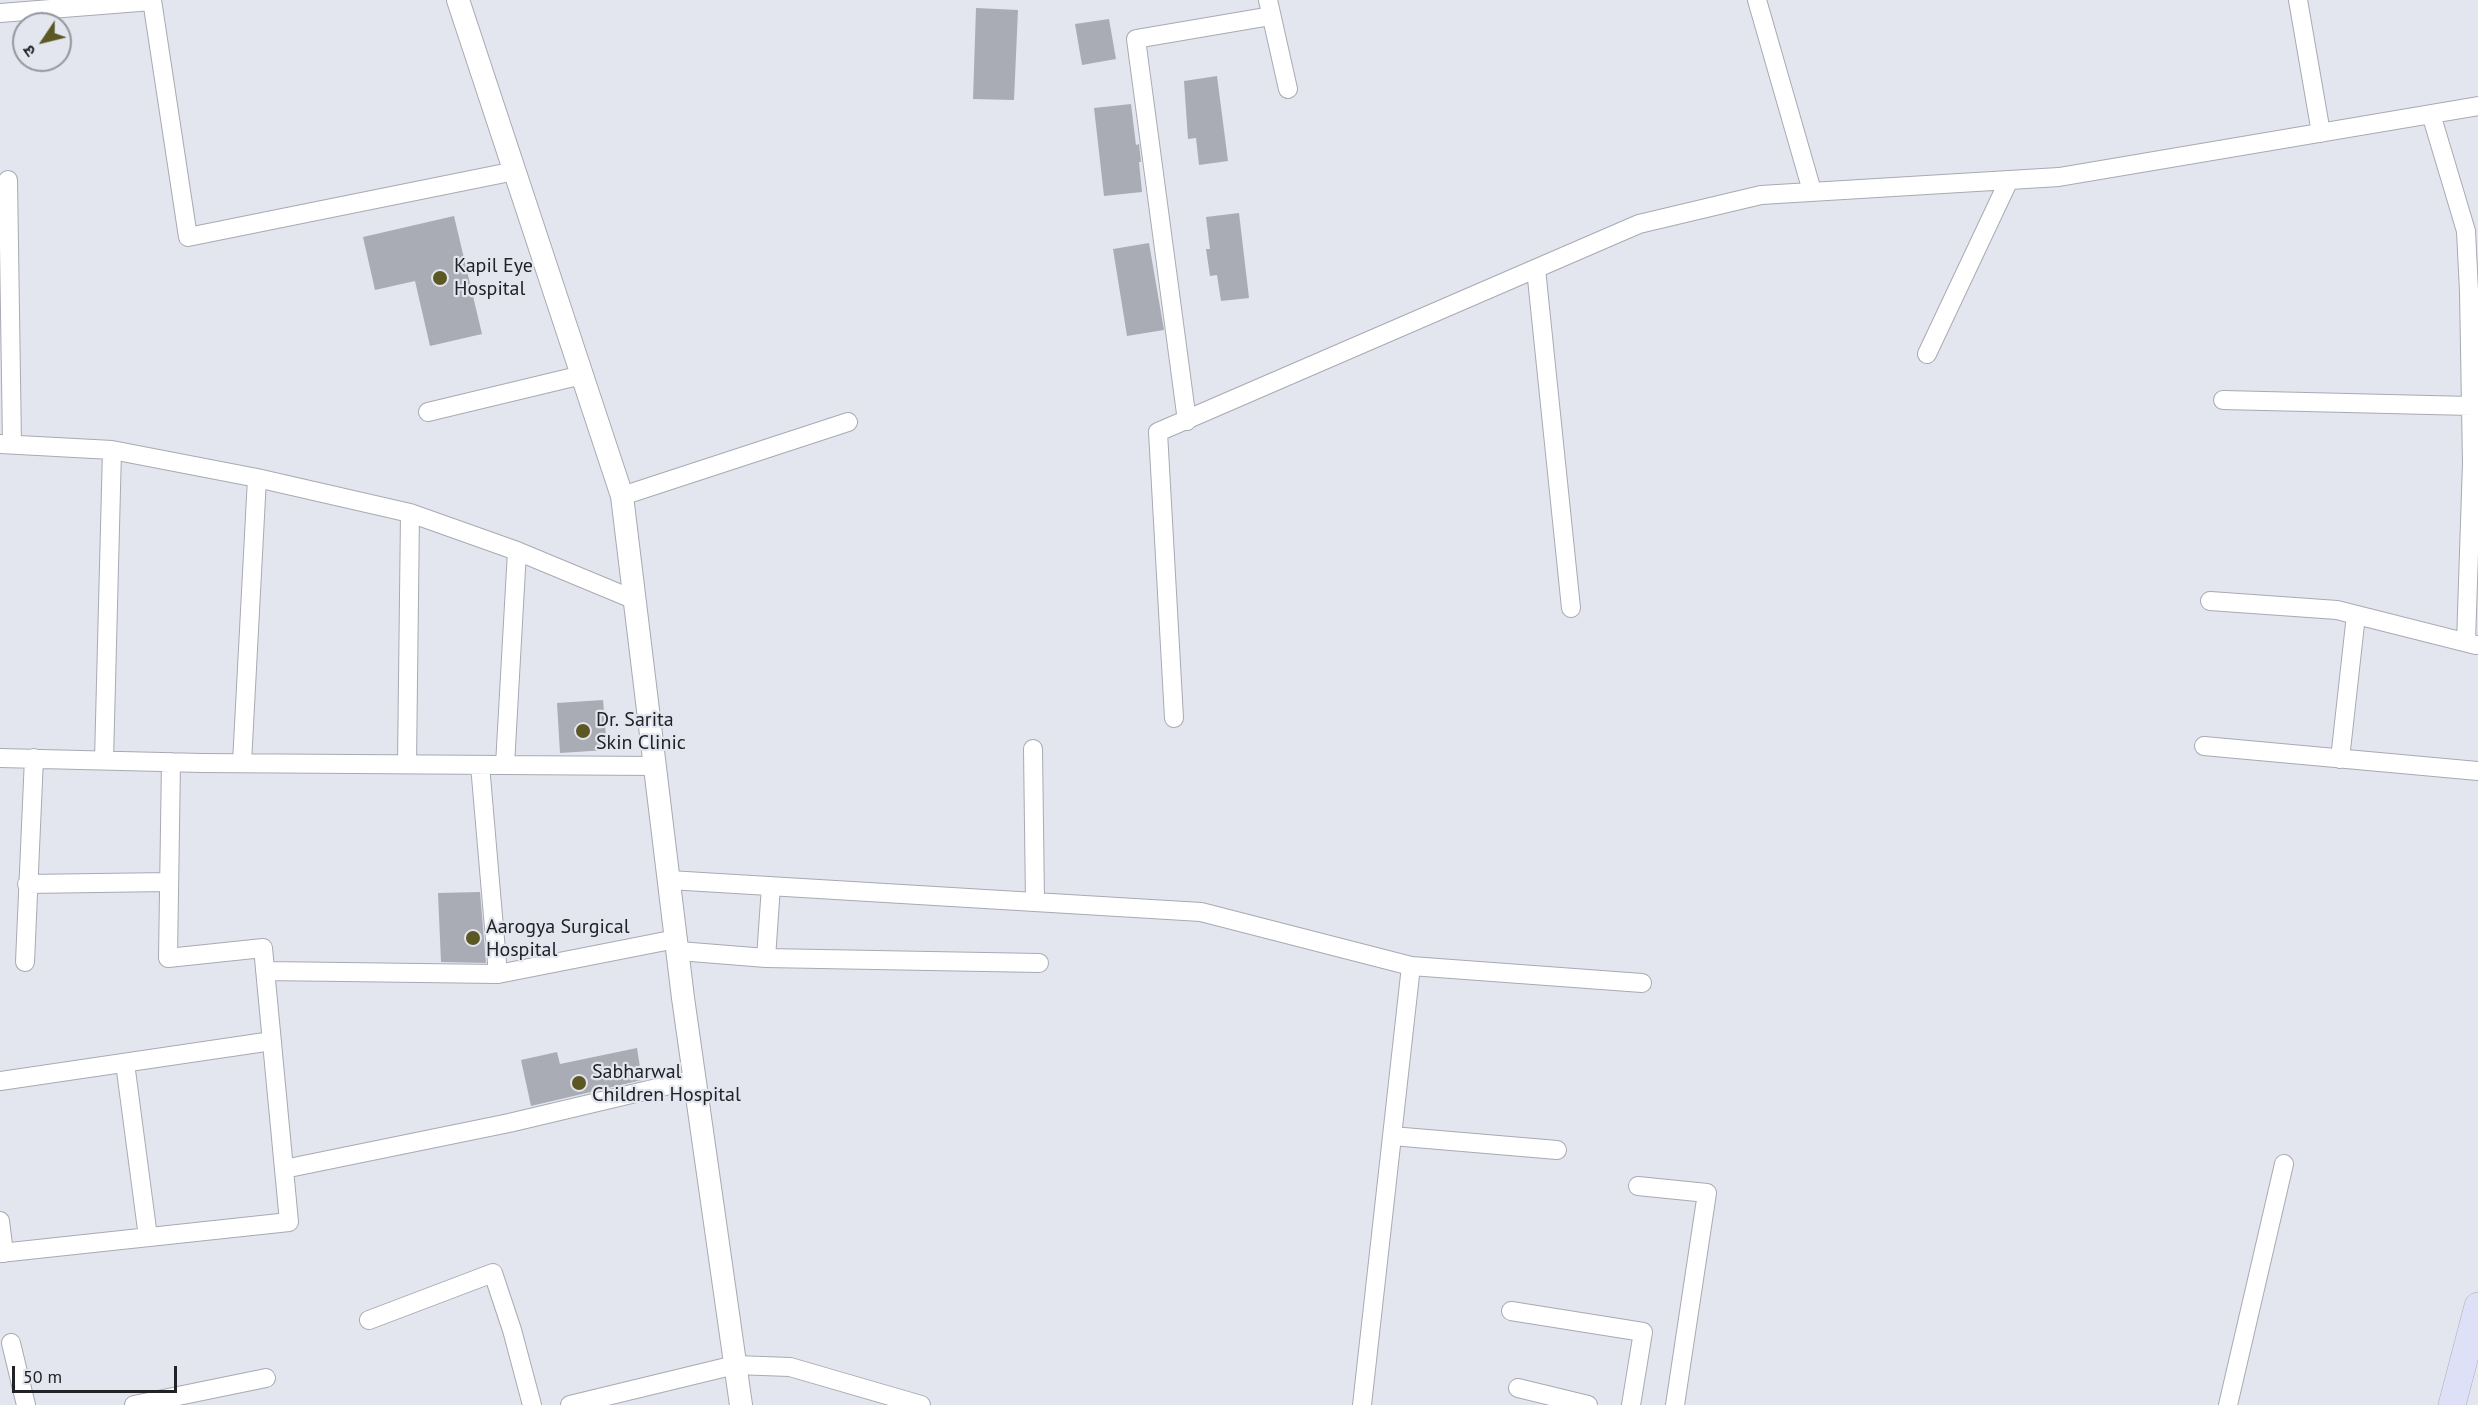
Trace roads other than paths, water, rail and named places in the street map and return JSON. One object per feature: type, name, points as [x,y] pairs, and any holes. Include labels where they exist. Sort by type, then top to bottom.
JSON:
[{"type":"main road","points":[[2452,1405],[2472,1357],[2478,1306]]},
{"type":"street","points":[[0,13],[152,0],[188,237],[515,171]]},
{"type":"street","points":[[458,0],[622,496],[695,1079],[741,1405]]},
{"type":"street","points":[[1757,0],[1812,192]]},
{"type":"street","points":[[2298,0],[2321,133]]},
{"type":"street","points":[[1187,421],[1136,39],[1270,8],[1288,89]]},
{"type":"street","points":[[1174,718],[1158,432],[1639,224],[1761,195],[2059,177],[2478,106]]},
{"type":"street","points":[[2210,601],[2337,610],[2472,644],[2472,463],[2466,231],[2430,114]]},
{"type":"street","points":[[8,180],[6,444],[112,450],[257,478],[410,513],[517,550],[635,600]]},
{"type":"street","points":[[1927,354],[2009,180]]},
{"type":"street","points":[[1536,269],[1571,608]]},
{"type":"street","points":[[428,412],[582,375]]},
{"type":"street","points":[[2223,400],[2471,406]]},
{"type":"street","points":[[622,496],[848,422]]},
{"type":"street","points":[[104,760],[112,450]]},
{"type":"street","points":[[242,763],[257,478]]},
{"type":"street","points":[[407,764],[410,513]]},
{"type":"street","points":[[506,765],[517,550]]},
{"type":"street","points":[[2340,759],[2356,615]]},
{"type":"street","points":[[2204,746],[2478,771]]},
{"type":"street","points":[[1033,749],[1035,902]]},
{"type":"street","points":[[0,758],[242,763],[655,766]]},
{"type":"street","points":[[25,962],[34,759]]},
{"type":"street","points":[[0,1221],[2,1253],[289,1222],[263,948],[168,958],[171,762]]},
{"type":"street","points":[[480,765],[498,975]]},
{"type":"street","points":[[669,880],[1201,912],[1411,966],[1642,983]]},
{"type":"street","points":[[27,884],[169,882]]},
{"type":"street","points":[[766,958],[771,886]]},
{"type":"street","points":[[265,971],[498,975],[678,945],[766,958],[1039,963]]},
{"type":"street","points":[[1362,1405],[1411,966]]},
{"type":"street","points":[[0,1082],[272,1041]]},
{"type":"street","points":[[125,1063],[148,1237]]},
{"type":"street","points":[[284,1169],[509,1123],[695,1079]]},
{"type":"street","points":[[1392,1136],[1557,1150]]},
{"type":"street","points":[[2228,1405],[2284,1164]]},
{"type":"street","points":[[1638,1186],[1707,1193],[1675,1405]]},
{"type":"street","points":[[369,1320],[493,1273],[512,1330],[532,1405]]},
{"type":"street","points":[[1511,1311],[1643,1332],[1631,1405]]},
{"type":"street","points":[[11,1343],[26,1405]]},
{"type":"street","points":[[570,1405],[735,1365],[790,1367],[921,1405]]},
{"type":"street","points":[[134,1405],[156,1403],[266,1378]]},
{"type":"street","points":[[1518,1388],[1588,1405]]},
{"type":"place","name":"Kapil Eye Hospital","points":[[440,278]]},
{"type":"place","name":"Dr. Sarita Skin Clinic","points":[[583,731]]},
{"type":"place","name":"Aarogya Surgical Hospital","points":[[473,938]]},
{"type":"place","name":"Sabharwal Children Hospital","points":[[579,1083]]}]
